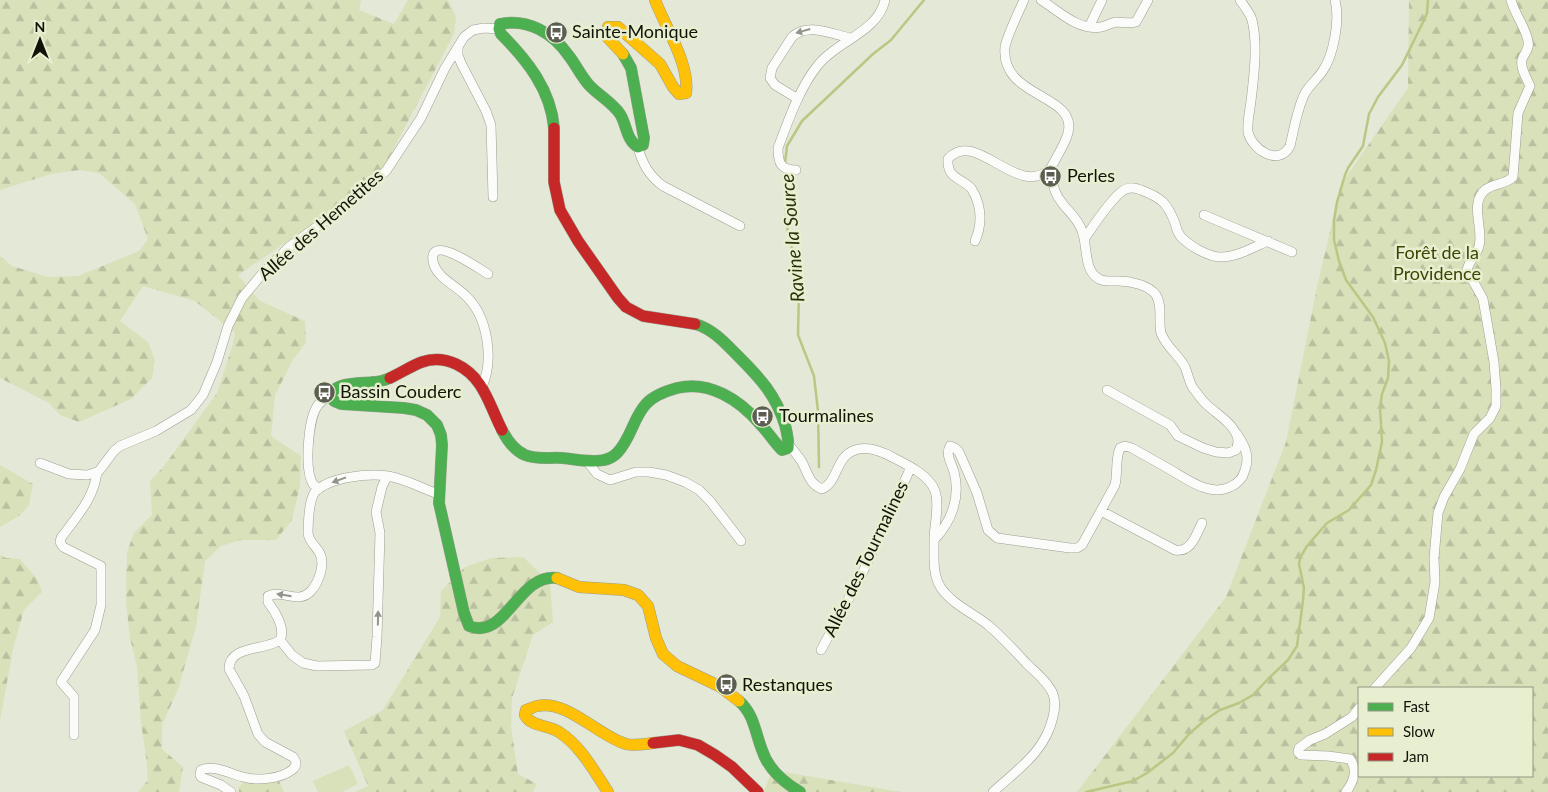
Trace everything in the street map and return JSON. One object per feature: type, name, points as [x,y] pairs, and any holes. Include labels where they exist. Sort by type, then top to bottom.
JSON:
[{"type":"main road","points":[[655,0],[682,62],[688,86],[686,93],[679,94],[660,64],[618,27],[608,27],[606,31],[606,36],[627,58],[631,68],[644,138],[643,145],[638,147],[634,146],[631,141],[625,124],[616,109],[589,85],[566,52],[552,37],[543,30],[522,22],[500,24],[499,29],[501,34],[525,61],[550,102],[555,129],[553,153],[557,198],[562,214],[587,254],[626,307],[636,314],[648,318],[697,324],[707,328],[720,338],[764,382],[774,397],[781,412],[788,436],[789,446],[786,450],[779,447],[755,418],[726,394],[702,387],[675,388],[650,400],[643,407],[627,439],[616,455],[598,461],[556,458],[536,459],[517,452],[503,432],[477,380],[466,369],[448,361],[436,359],[416,364],[381,381],[338,386],[331,396],[332,400],[341,404],[384,405],[410,409],[424,414],[435,422],[441,435],[443,459],[438,494],[462,604],[469,626],[480,630],[492,625],[533,584],[546,578],[562,579],[585,588],[623,589],[638,596],[644,600],[648,608],[660,650],[669,661],[708,681],[741,702],[753,720],[767,762],[782,780],[800,792]]},
{"type":"main road","points":[[608,792],[584,756],[574,745],[558,731],[531,722],[525,717],[526,710],[539,706],[566,711],[626,744],[637,745],[671,740],[698,745],[741,775],[758,792]]},
{"type":"street","points":[[796,170],[788,170],[781,165],[778,157],[778,148],[802,90],[817,65],[832,50],[874,20],[880,13],[885,0]]},
{"type":"street","points":[[934,540],[948,522],[955,503],[956,484],[948,457],[950,446],[959,452],[977,494],[988,530],[997,538],[1070,548],[1077,548],[1082,545],[1115,485],[1117,478],[1117,453],[1120,448],[1125,446],[1132,448],[1198,486],[1212,490],[1226,489],[1236,484],[1244,475],[1247,465],[1247,454],[1237,434],[1204,402],[1192,386],[1184,365],[1165,343],[1159,322],[1159,303],[1154,293],[1133,283],[1121,280],[1101,280],[1090,268],[1082,228],[1073,214],[1060,201],[1052,183],[1051,168],[1068,133],[1066,116],[1056,104],[1024,88],[1010,71],[1006,58],[1005,46],[1024,0]]},
{"type":"street","points":[[1041,0],[1069,19],[1089,27],[1102,27],[1117,22],[1130,24],[1136,22],[1148,0]]},
{"type":"street","points":[[1089,27],[1102,0]]},
{"type":"street","points":[[1240,0],[1251,18],[1254,36],[1253,89],[1248,132],[1251,140],[1268,156],[1274,156],[1286,152],[1290,146],[1300,104],[1328,61],[1336,30],[1335,0]]},
{"type":"street","points":[[1376,687],[1411,648],[1429,618],[1435,582],[1434,558],[1438,512],[1444,497],[1460,470],[1474,434],[1490,418],[1496,406],[1494,362],[1483,299],[1467,270],[1469,261],[1480,244],[1479,197],[1486,189],[1509,181],[1513,177],[1518,114],[1530,86],[1521,65],[1522,58],[1529,47],[1528,40],[1511,0]]},
{"type":"street","name":"Allée des Hemetites","points":[[97,472],[120,446],[156,431],[191,410],[203,395],[217,362],[228,326],[242,298],[262,274],[290,247],[340,210],[386,171],[421,118],[445,68],[464,37],[473,30],[484,28],[499,29]]},
{"type":"street","points":[[798,99],[775,85],[770,78],[772,68],[796,32],[812,29],[850,38]]},
{"type":"street","points":[[458,47],[461,63],[491,124],[493,197]]},
{"type":"street","points":[[638,147],[647,171],[653,179],[740,226]]},
{"type":"street","points":[[976,241],[981,221],[978,204],[972,189],[955,178],[949,170],[948,160],[952,155],[967,151],[976,152],[1022,175],[1032,176],[1051,168]]},
{"type":"street","points":[[1085,238],[1119,193],[1132,188],[1158,197],[1164,202],[1170,210],[1179,235],[1191,246],[1212,255],[1230,256],[1268,241]]},
{"type":"street","points":[[1204,215],[1292,252]]},
{"type":"street","points":[[482,387],[486,378],[488,360],[486,333],[482,321],[477,309],[466,296],[437,271],[433,254],[440,250],[449,252],[488,274]]},
{"type":"street","points":[[1107,390],[1170,425],[1178,436],[1203,448],[1216,452],[1232,452],[1236,450],[1238,443],[1237,434]]},
{"type":"street","points":[[319,489],[313,483],[309,470],[310,430],[318,404],[331,396]]},
{"type":"street","name":"Allée des Tourmalines","points":[[789,446],[803,463],[810,480],[815,486],[822,488],[828,486],[842,459],[849,453],[866,448],[887,454],[911,467],[929,482],[934,490],[937,500],[934,540],[935,575],[942,589],[948,596],[1000,635],[1046,684],[1055,700],[1050,728],[1038,750],[993,792]]},
{"type":"street","points":[[586,460],[597,474],[610,480],[636,472],[649,472],[666,475],[685,482],[699,490],[710,500],[741,541]]},
{"type":"street","points":[[40,463],[69,474],[87,475],[97,472],[90,498],[60,538],[63,547],[101,566],[101,605],[95,630],[61,682],[74,697],[74,735]]},
{"type":"street","name":"Allée des Tourmalines","points":[[821,650],[862,574],[911,467]]},
{"type":"street","points":[[280,640],[292,655],[303,663],[317,666],[372,665],[375,663],[380,533],[376,512],[382,487],[387,476]]},
{"type":"street","points":[[231,792],[221,785],[201,777],[201,770],[208,768],[244,778],[266,778],[288,773],[295,768],[296,760],[293,757],[265,742],[258,734],[244,696],[229,669],[230,660],[233,656],[270,645],[280,640],[283,632],[275,612],[268,602],[267,598],[270,595],[306,596],[314,586],[322,567],[319,552],[310,540],[308,530],[311,500],[315,492],[344,478],[387,476],[438,494]]},
{"type":"street","points":[[1101,511],[1175,550],[1181,551],[1189,547],[1202,523]]},
{"type":"street","points":[[1346,792],[1352,784],[1355,771],[1354,765],[1350,760],[1328,756],[1301,755],[1298,752],[1299,748],[1310,740],[1325,734],[1352,717],[1358,709]]},
{"type":"green space","points":[[0,0],[361,0],[359,10],[394,24],[408,0],[448,0],[456,17],[454,34],[384,167],[359,193],[238,275],[260,301],[305,321],[306,342],[293,360],[275,395],[271,436],[301,456],[300,485],[292,520],[276,540],[241,540],[221,546],[205,561],[196,627],[178,689],[162,725],[162,749],[183,767],[179,792],[138,792],[148,780],[137,666],[130,638],[126,602],[127,552],[134,533],[152,515],[150,481],[164,466],[217,393],[235,333],[195,301],[143,286],[120,321],[148,342],[155,360],[152,378],[131,399],[79,422],[60,415],[49,403],[0,378],[0,256],[12,266],[48,277],[78,276],[139,251],[148,239],[135,204],[99,173],[79,170],[51,174],[0,190]]},
{"type":"green space","name":"Forêt de la Providence","points":[[1409,0],[1548,0],[1548,792],[1077,792],[1226,597],[1286,442],[1317,287],[1341,184],[1408,88]]},
{"type":"green space","points":[[0,465],[33,484],[29,505],[19,516],[0,527]]},
{"type":"green space","points":[[0,555],[6,558],[20,559],[37,579],[42,592],[24,610],[13,649],[0,721]]},
{"type":"green space","points":[[523,557],[550,583],[553,622],[533,635],[512,698],[511,726],[518,774],[537,784],[533,792],[355,792],[368,786],[344,731],[383,710],[440,617],[441,591],[465,567],[491,558]]},
{"type":"green space","points":[[349,765],[358,784],[342,792],[318,792],[313,781]]},
{"type":"green space","points":[[772,770],[901,792],[764,792]]},
{"type":"green space","points":[[279,781],[284,792],[239,792],[238,789],[243,782],[258,784]]},
{"type":"waterway","name":"Ravine la Source","points":[[785,163],[787,146],[802,121],[873,54],[891,40],[924,0]]},
{"type":"waterway","points":[[1086,792],[1133,781],[1147,773],[1173,753],[1189,734],[1205,720],[1220,710],[1253,695],[1288,660],[1297,646],[1303,600],[1304,588],[1299,564],[1300,558],[1307,546],[1327,523],[1349,510],[1371,485],[1382,442],[1380,407],[1382,394],[1388,378],[1389,361],[1385,343],[1373,317],[1346,280],[1334,240],[1334,220],[1345,175],[1363,146],[1369,114],[1378,97],[1402,65],[1427,13],[1428,0]]},
{"type":"waterway","name":"Ravine la Source","points":[[786,171],[786,215],[794,256],[795,278],[799,289],[798,335],[814,376],[818,411],[819,467]]},
{"type":"traffic: fast","points":[[554,128],[552,114],[543,88],[520,54],[501,34],[500,24],[520,23],[530,25],[548,34],[555,40],[563,48],[589,85],[617,110],[631,140],[638,147],[643,145],[644,138],[631,68],[623,54]]},
{"type":"traffic: fast","points":[[502,430],[514,448],[530,457],[589,461],[604,460],[610,458],[622,447],[646,404],[664,392],[689,386],[712,390],[733,400],[752,415],[782,450],[788,448],[785,425],[772,396],[753,372],[723,341],[707,329],[695,324]]},
{"type":"traffic: fast","points":[[390,378],[378,382],[355,383],[342,386],[336,388],[331,397],[334,401],[341,404],[416,410],[427,415],[437,425],[442,445],[439,503],[464,613],[469,626],[482,628],[493,624],[532,586],[544,579],[557,578]]},
{"type":"traffic: fast","points":[[739,701],[751,717],[762,750],[772,769],[800,792]]},
{"type":"traffic: slow","points":[[623,54],[606,36],[608,27],[618,27],[660,64],[679,94],[686,93],[686,82],[681,58],[655,0]]},
{"type":"traffic: slow","points":[[557,578],[579,587],[624,590],[638,595],[648,606],[656,638],[663,654],[677,666],[719,686],[739,701]]},
{"type":"traffic: slow","points":[[608,792],[574,744],[559,732],[531,722],[525,715],[526,710],[548,705],[560,708],[582,719],[615,740],[636,745],[653,743]]},
{"type":"traffic: jam","points":[[554,128],[554,182],[560,210],[578,241],[618,298],[626,307],[643,316],[695,324]]},
{"type":"traffic: jam","points":[[390,378],[414,365],[430,360],[448,361],[456,364],[473,376],[485,392],[502,430]]},
{"type":"traffic: jam","points":[[653,743],[679,740],[698,745],[732,767],[758,792]]},
{"type":"place","name":"Sainte-Monique","points":[[556,32]]},
{"type":"place","name":"Perles","points":[[1051,176]]},
{"type":"place","name":"Bassin Couderc","points":[[324,392]]},
{"type":"place","name":"Tourmalines","points":[[763,416]]},
{"type":"place","name":"Restanques","points":[[726,685]]}]
